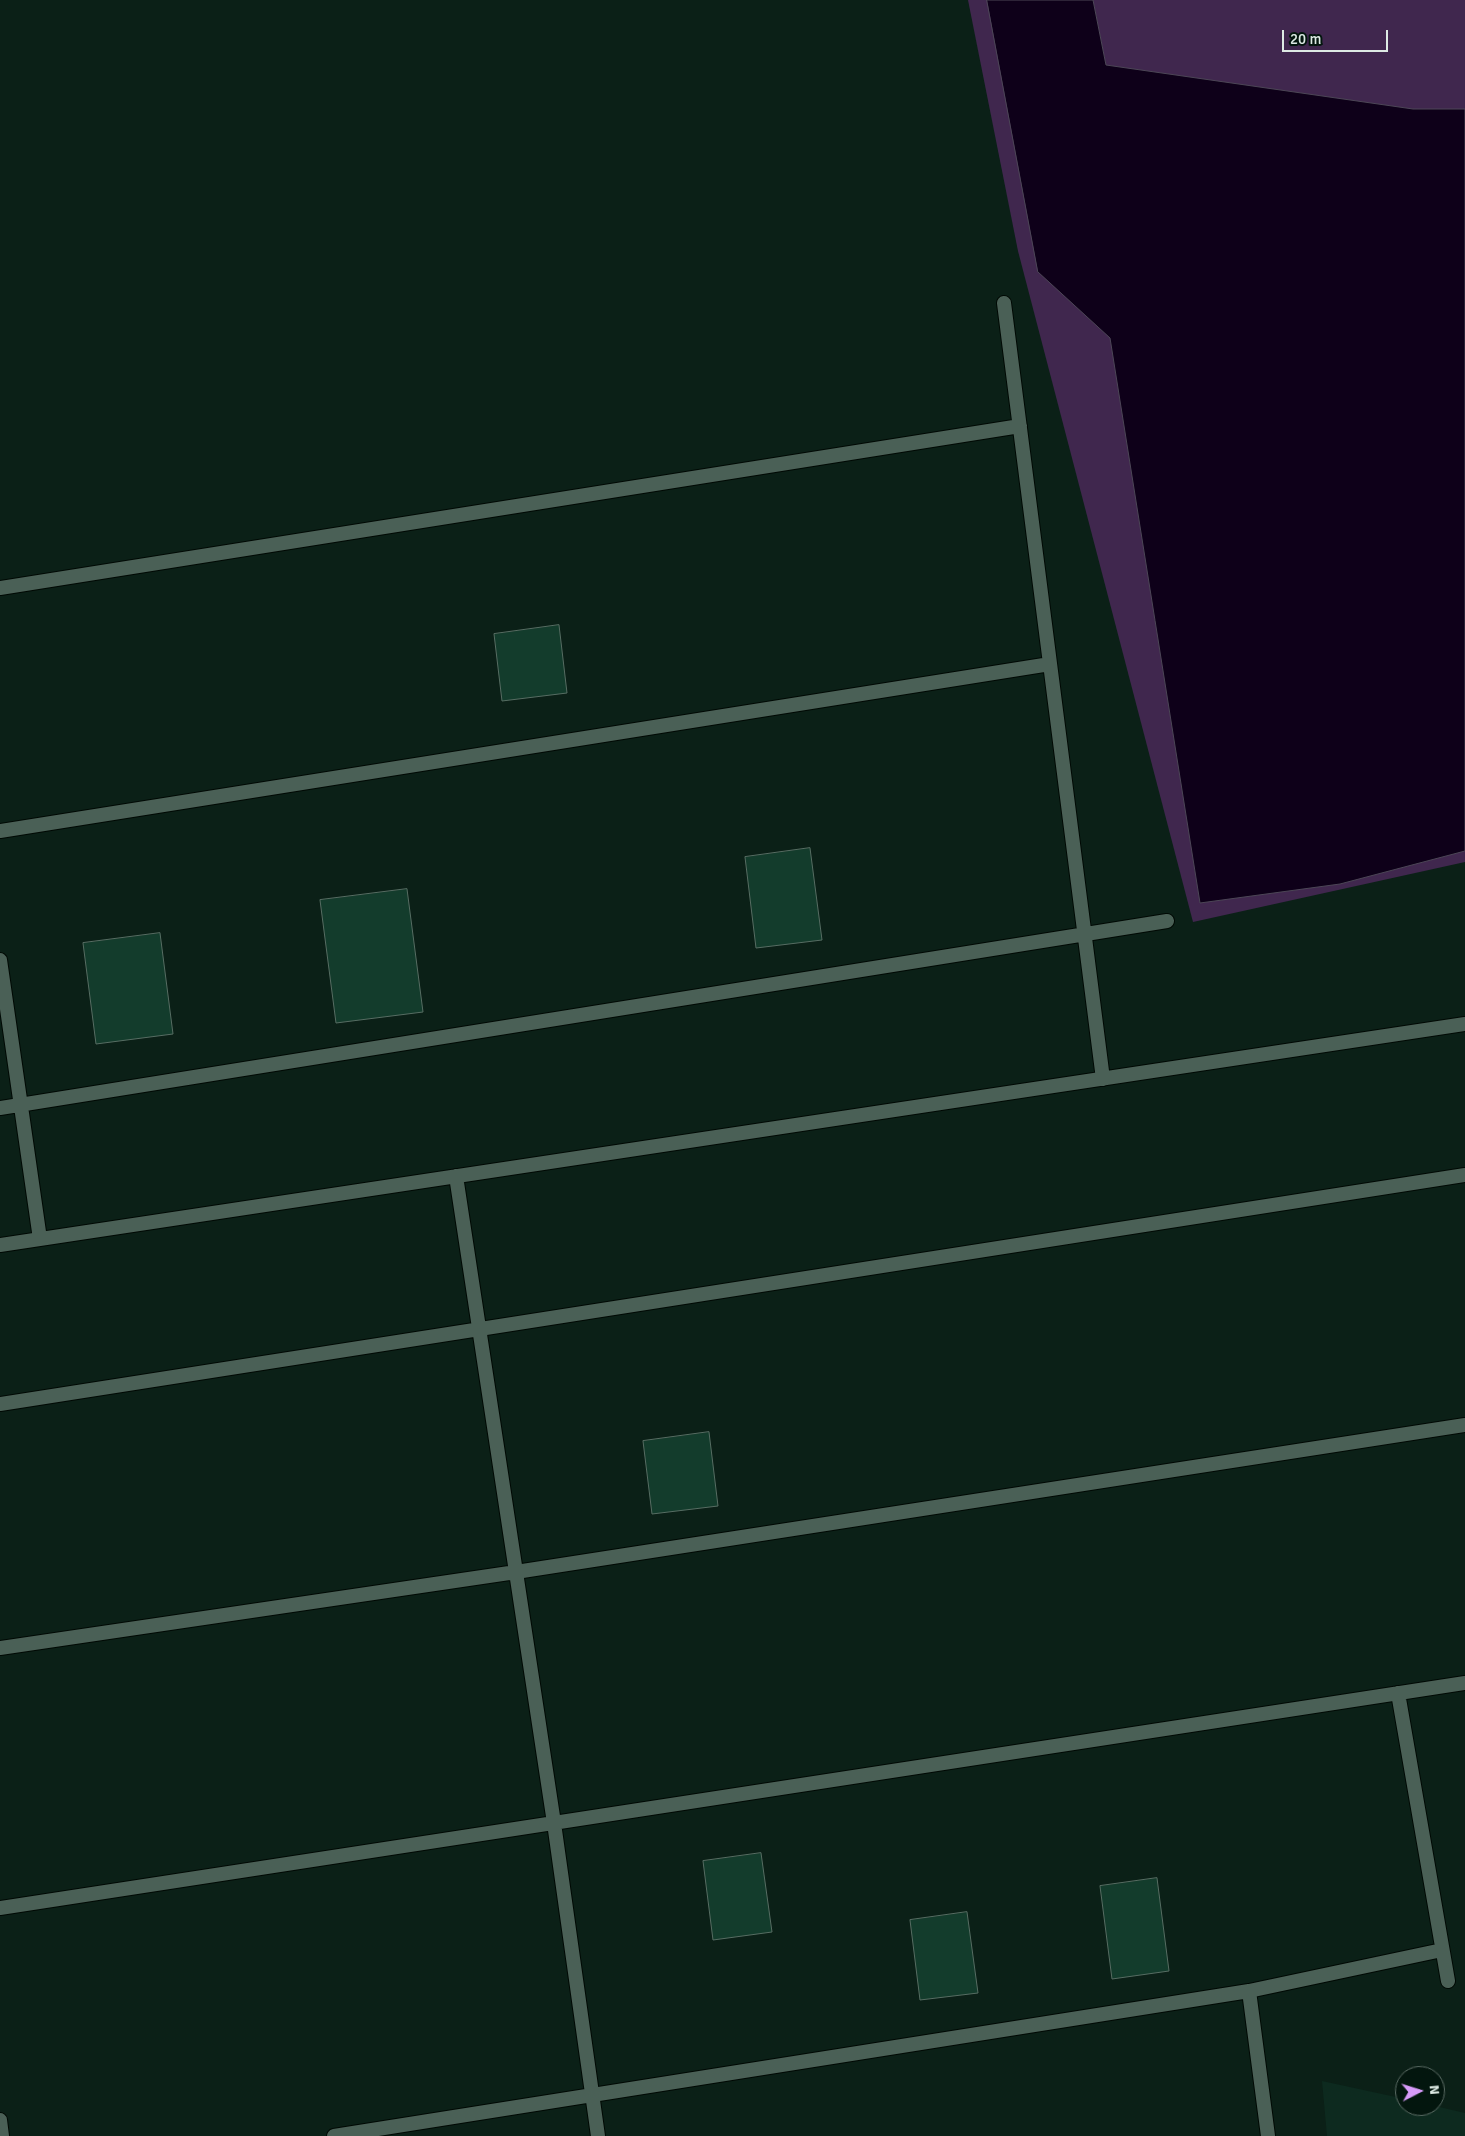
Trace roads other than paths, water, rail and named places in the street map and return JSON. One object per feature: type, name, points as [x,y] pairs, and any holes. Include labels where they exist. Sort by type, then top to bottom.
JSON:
[{"type":"street","points":[[1004,303],[1103,1078]]},
{"type":"street","points":[[0,588],[1020,426]]},
{"type":"street","points":[[0,831],[1050,664]]},
{"type":"street","points":[[0,1108],[1167,920]]},
{"type":"street","points":[[0,960],[40,1239]]},
{"type":"street","points":[[0,1245],[1465,1024]]},
{"type":"street","points":[[0,1404],[1465,1175]]},
{"type":"street","points":[[456,1176],[554,1823],[598,2136]]},
{"type":"street","points":[[0,1648],[516,1572],[1465,1425]]},
{"type":"street","points":[[0,1908],[1465,1683]]},
{"type":"street","points":[[1398,1693],[1448,1981]]},
{"type":"street","points":[[334,2136],[1249,1991],[1442,1950]]},
{"type":"street","points":[[1249,1991],[1268,2136]]},
{"type":"street","points":[[0,2120],[2,2136]]}]
